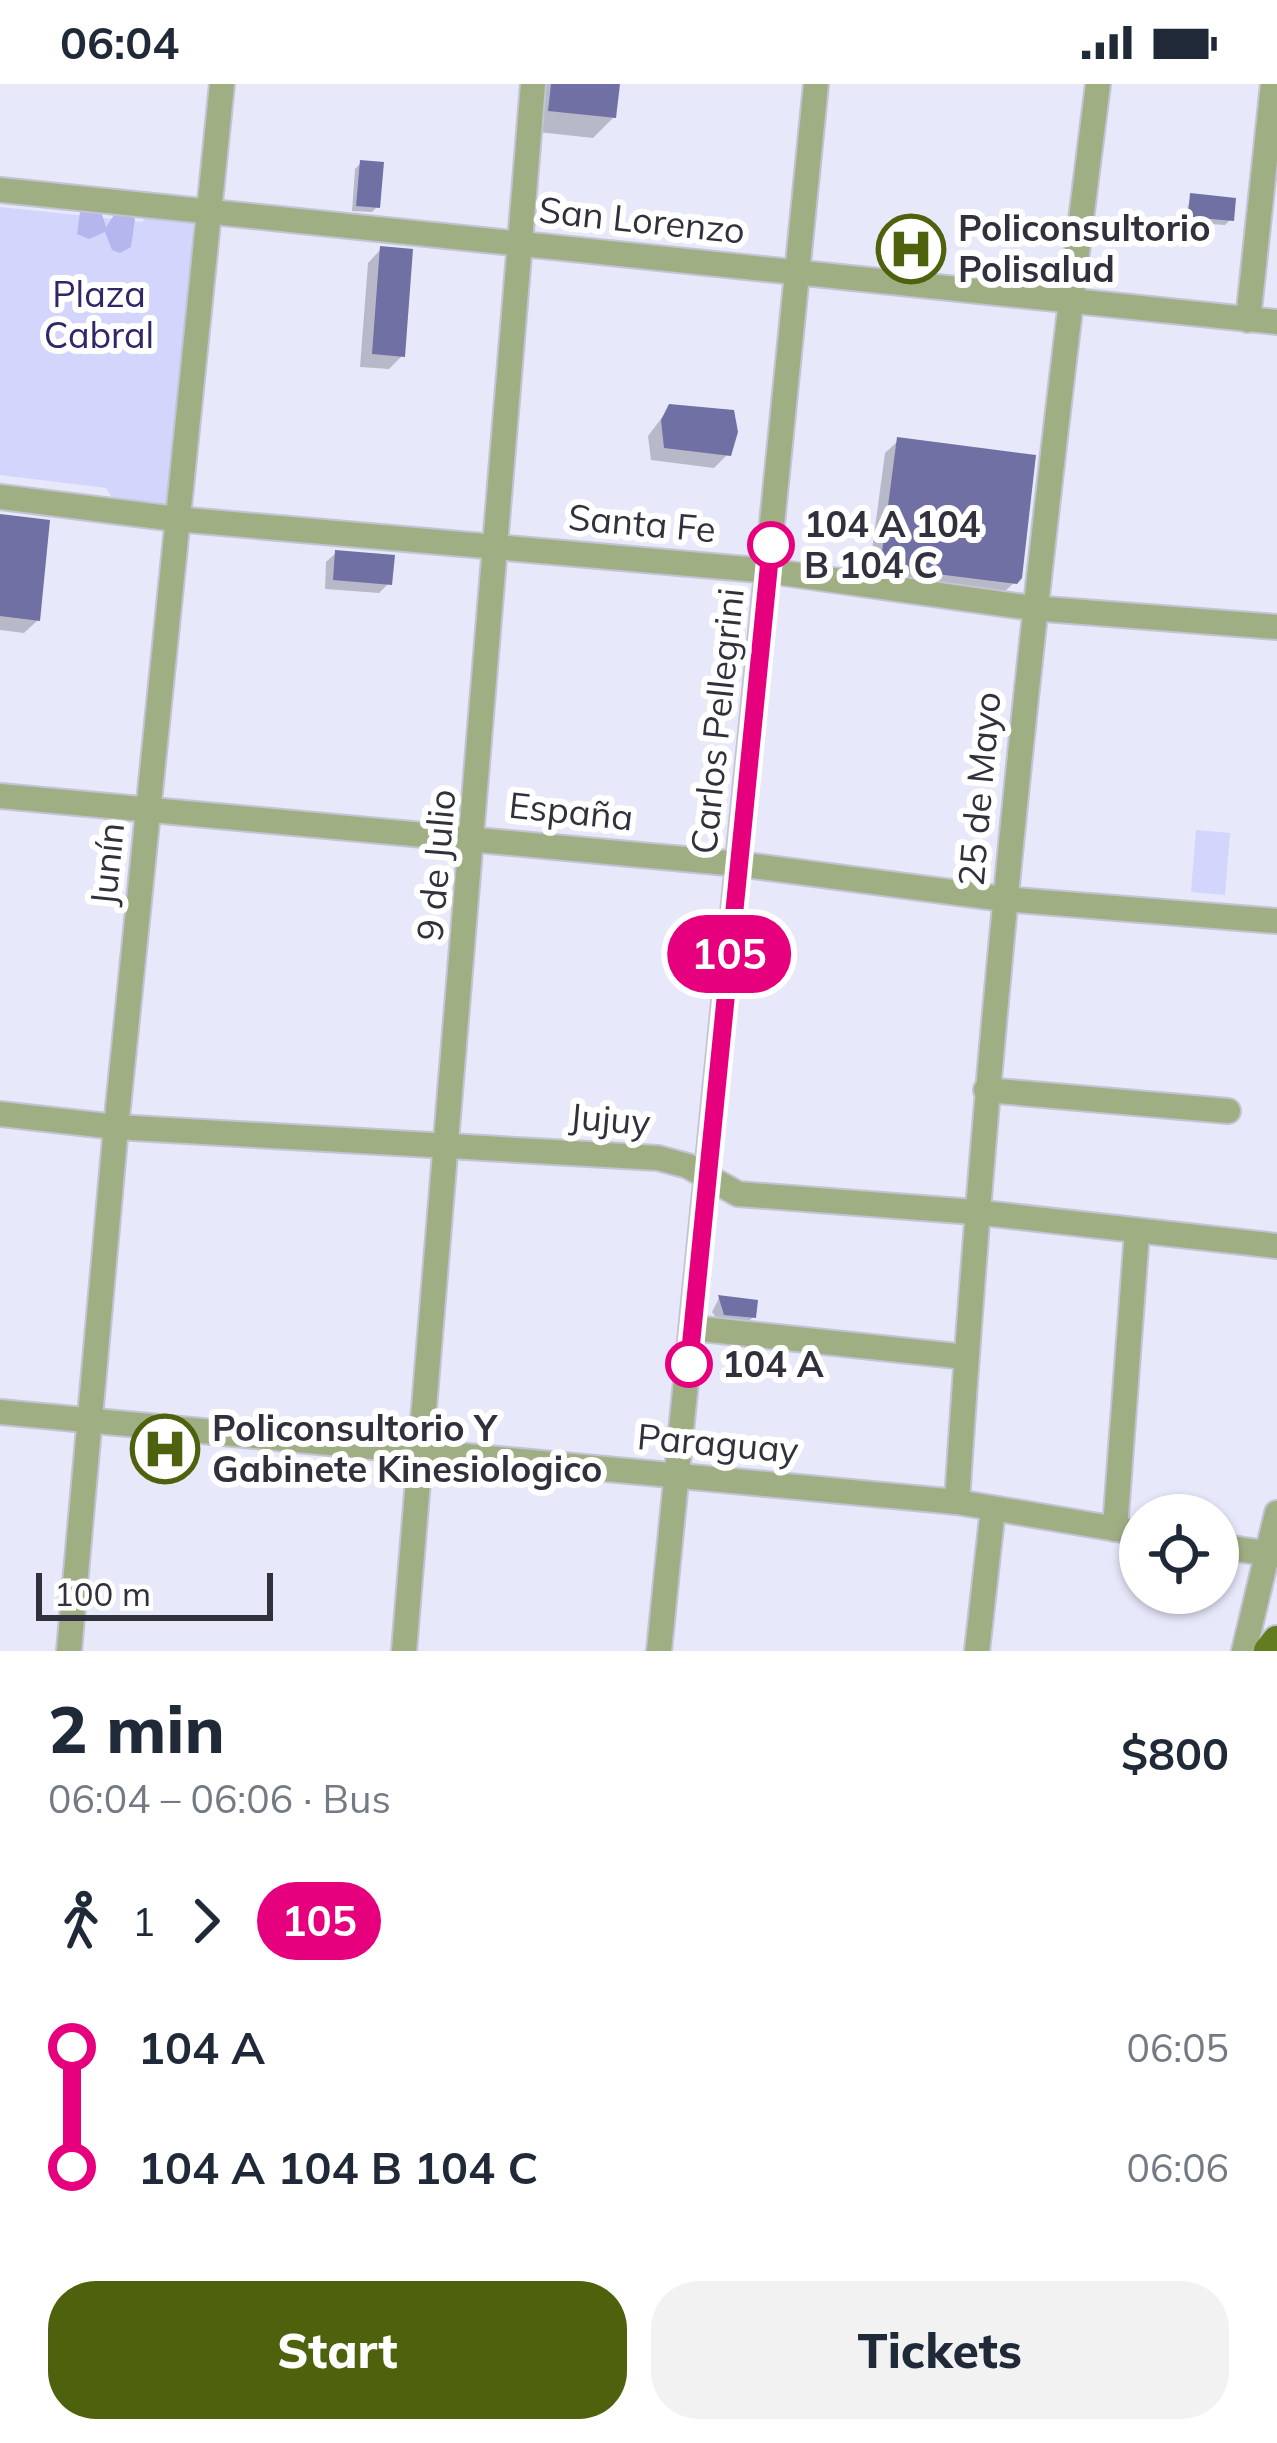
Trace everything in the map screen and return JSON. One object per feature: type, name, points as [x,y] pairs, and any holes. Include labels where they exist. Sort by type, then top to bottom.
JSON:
[{"type":"main road","points":[[1269,1651],[1277,1640]]},
{"type":"street","name":"Junín","points":[[69,1651],[116,1127],[222,84]]},
{"type":"street","name":"9 de Julio","points":[[404,1651],[475,838],[533,84]]},
{"type":"street","name":"Carlos Pellegrini","points":[[658,1651],[816,84]]},
{"type":"street","name":"25 de Mayo","points":[[958,1502],[974,1212],[1032,608],[1097,84]]},
{"type":"street","points":[[1248,320],[1273,84]]},
{"type":"street","name":"San Lorenzo","points":[[0,190],[1277,322]]},
{"type":"street","name":"Santa Fe","points":[[0,497],[176,519],[769,571],[1032,608],[1277,626]]},
{"type":"street","name":"España","points":[[0,796],[738,863],[1004,899],[1277,921]]},
{"type":"street","points":[[986,1090],[1228,1111]]},
{"type":"street","name":"Jujuy","points":[[0,1114],[116,1127],[658,1158],[708,1175],[738,1194],[974,1212],[1277,1246]]},
{"type":"street","points":[[1129,1494],[1137,1232]]},
{"type":"street","points":[[692,1328],[966,1357]]},
{"type":"street","name":"Paraguay","points":[[0,1412],[958,1502],[1119,1530]]},
{"type":"street","points":[[977,1651],[993,1509]]},
{"type":"street","points":[[1244,1651],[1273,1555],[1277,1513]]},
{"type":"street","points":[[1239,1549],[1273,1555]]},
{"type":"green space","name":"Plaza Cabral","points":[[0,207],[143,222],[145,211],[208,218],[177,508],[115,502],[106,488],[0,475]]},
{"type":"green space","points":[[1196,830],[1230,833],[1225,895],[1191,892]]},
{"type":"shaded area","points":[[100,208],[106,227],[114,215],[131,214],[135,219],[131,247],[120,253],[112,250],[105,232],[89,239],[77,234],[80,212]]},
{"type":"building","points":[[551,84],[620,84],[616,118],[548,111]]},
{"type":"building","points":[[360,160],[384,162],[380,208],[356,206]]},
{"type":"building","points":[[1190,193],[1236,198],[1234,221],[1188,217]]},
{"type":"building","points":[[380,246],[413,249],[405,357],[372,354]]},
{"type":"building","points":[[669,404],[734,410],[738,432],[731,456],[664,448],[661,420]]},
{"type":"building","points":[[897,437],[1036,455],[1022,578],[1017,584],[880,567]]},
{"type":"building","points":[[0,514],[50,520],[40,621],[0,616]]},
{"type":"building","points":[[335,550],[395,555],[392,585],[333,580]]},
{"type":"building","points":[[718,1295],[758,1300],[756,1318],[724,1315]]},
{"type":"bus line","name":"105","points":[[689,1364],[771,545]]},
{"type":"place","name":"Policonsultorio Polisalud","points":[[911,249]]},
{"type":"place","name":"104 A 104 B 104 C","points":[[771,545]]},
{"type":"place","name":"104 A","points":[[689,1364]]},
{"type":"place","name":"Policonsultorio Y Gabinete Kinesiologico","points":[[165,1449]]}]
